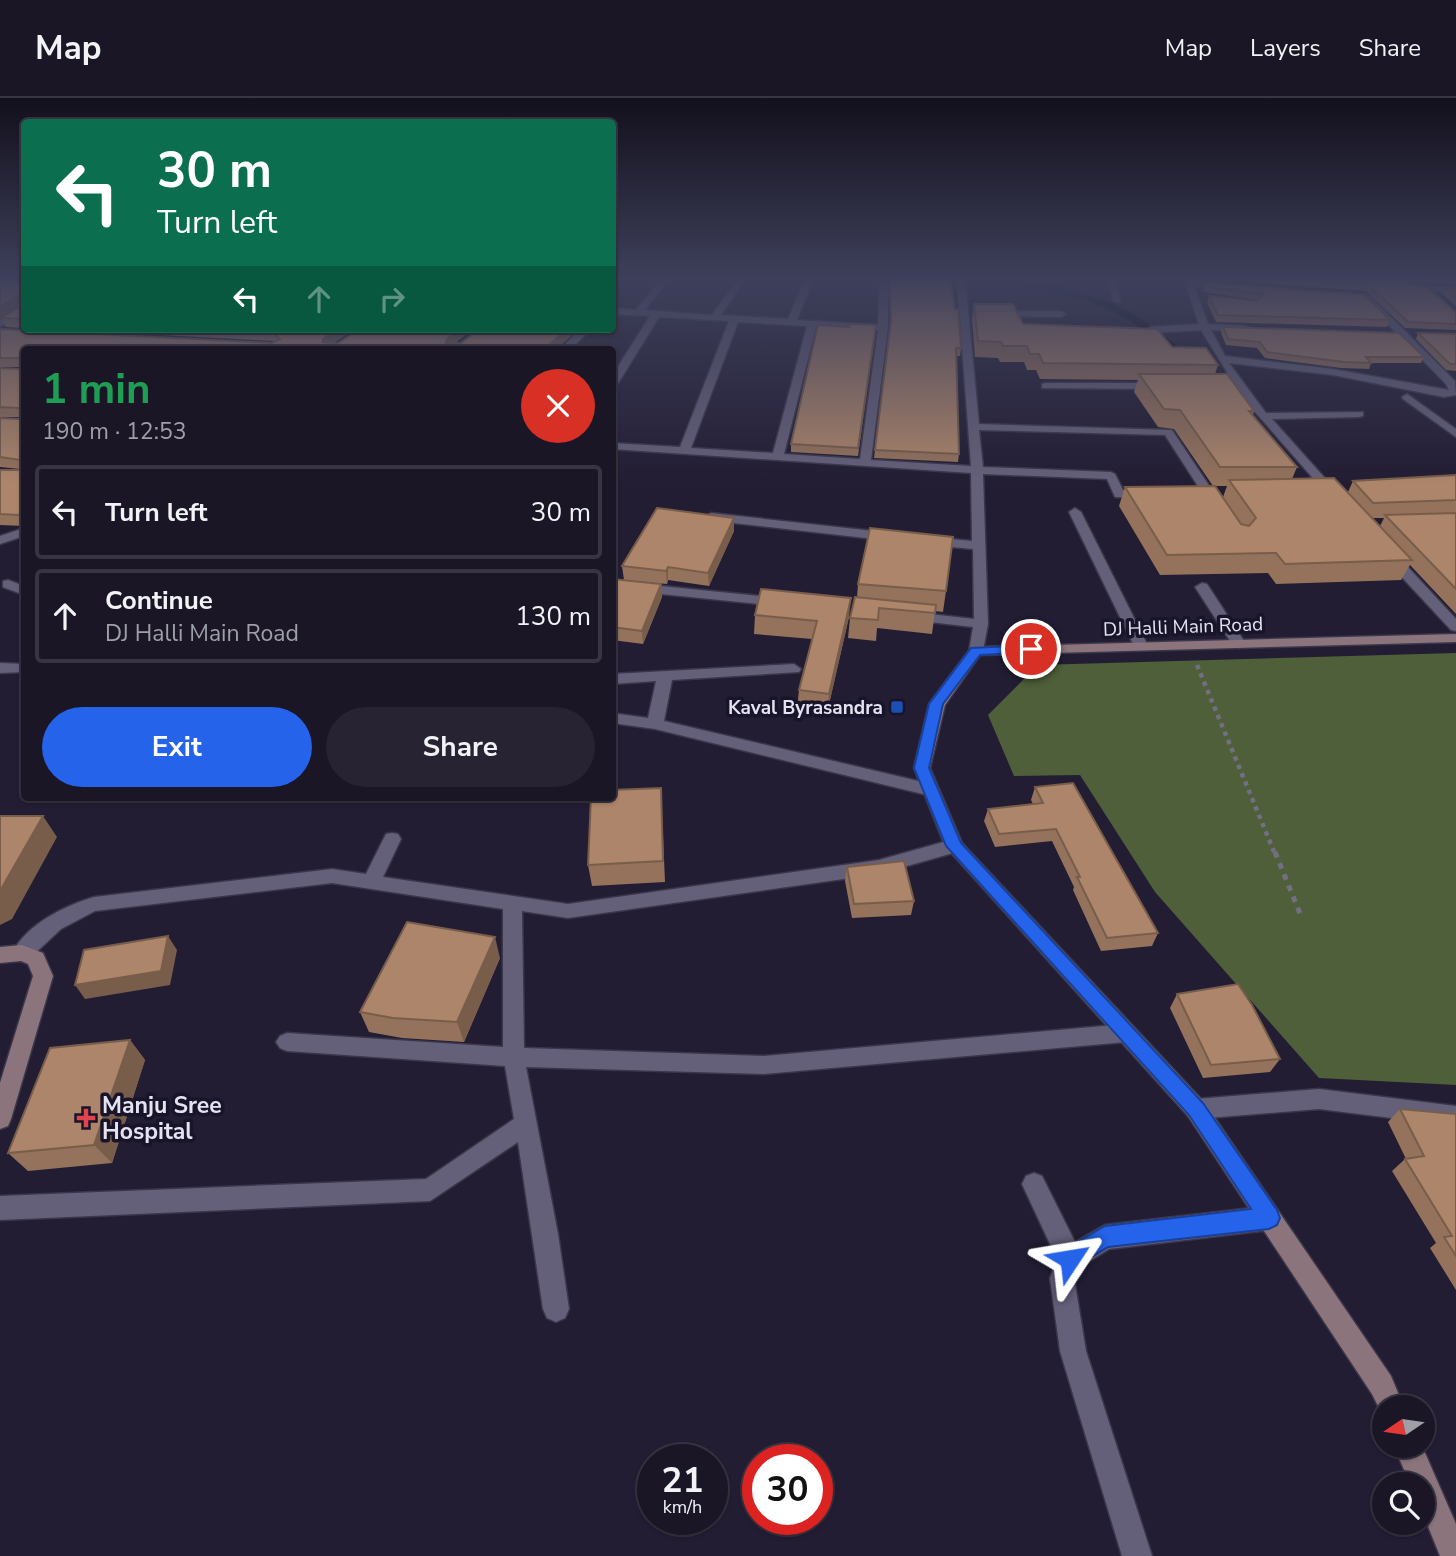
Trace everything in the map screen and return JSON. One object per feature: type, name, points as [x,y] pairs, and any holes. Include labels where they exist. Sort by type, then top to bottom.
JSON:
[{"type":"street","points":[[616,379],[636,347]]},
{"type":"street","points":[[684,451],[724,347]]},
{"type":"street","points":[[778,457],[806,347]]},
{"type":"street","points":[[864,463],[880,347]]},
{"type":"street","points":[[971,347],[981,624],[976,651],[936,704],[922,768],[954,846],[1196,1109],[1382,1385],[1386,1395]]},
{"type":"street","points":[[1216,347],[1235,386],[1346,508]]},
{"type":"street","points":[[1224,362],[1333,372],[1444,394],[1455,392],[1451,383],[1411,347]]},
{"type":"street","points":[[1046,386],[1176,386]]},
{"type":"street","points":[[1407,397],[1456,435]]},
{"type":"street","points":[[1265,416],[1359,414]]},
{"type":"street","points":[[972,427],[1168,432],[1201,494],[1224,517]]},
{"type":"street","points":[[616,446],[976,470],[1111,475],[1119,495],[1157,494]]},
{"type":"street","points":[[1317,492],[1344,490]]},
{"type":"street","points":[[1201,494],[1221,494]]},
{"type":"street","points":[[1075,512],[1141,646]]},
{"type":"street","points":[[696,515],[979,546]]},
{"type":"street","points":[[0,540],[6,541],[21,534]]},
{"type":"street","points":[[1380,545],[1456,627]]},
{"type":"street","points":[[8,584],[21,589]]},
{"type":"street","points":[[616,584],[790,603]]},
{"type":"street","points":[[1202,587],[1239,644]]},
{"type":"street","points":[[899,615],[981,624]]},
{"type":"street","name":"DJ Halli Main Road","points":[[976,651],[1456,638]]},
{"type":"street","points":[[0,668],[21,668]]},
{"type":"street","points":[[616,679],[794,669]]},
{"type":"street","points":[[655,724],[665,676]]},
{"type":"street","points":[[616,719],[655,724],[931,790]]},
{"type":"street","points":[[372,881],[392,839]]},
{"type":"street","points":[[22,953],[37,936],[54,923],[76,909],[94,904],[332,876],[568,911],[879,867],[954,846]]},
{"type":"street","points":[[512,903],[514,1057],[546,1234],[556,1308]]},
{"type":"street","points":[[0,955],[22,953],[36,959],[43,976],[0,1119]]},
{"type":"street","points":[[287,1042],[514,1057],[764,1065],[1126,1033]]},
{"type":"street","points":[[1196,1109],[1319,1099],[1456,1116]]},
{"type":"street","points":[[0,1208],[430,1190],[526,1124]]},
{"type":"street","points":[[1034,1184],[1070,1259]]},
{"type":"street","points":[[1137,1556],[1073,1351],[1062,1278],[1070,1259],[1105,1237],[1269,1218]]},
{"type":"street","points":[[1413,1458],[1455,1556]]},
{"type":"path","points":[[1189,645],[1301,916]]},
{"type":"green space","points":[[1456,653],[1456,1085],[1319,1078],[1155,892],[1080,775],[1014,776],[988,715],[1038,665]]},
{"type":"shaded area","points":[[1156,347],[1178,347],[1190,354],[1159,350]]},
{"type":"building","points":[[0,347],[21,347],[21,362],[20,358],[0,358]]},
{"type":"building","points":[[813,347],[873,347],[858,448],[791,444]]},
{"type":"building","points":[[888,347],[961,347],[956,348],[959,454],[875,450]]},
{"type":"building","points":[[1027,347],[1206,348],[1218,365],[1043,363],[1039,354],[1030,354]]},
{"type":"building","points":[[1264,347],[1414,347],[1424,357],[1366,357],[1371,363],[1267,352]]},
{"type":"building","points":[[1432,347],[1456,347],[1456,364],[1450,364]]},
{"type":"building","points":[[0,368],[21,368],[21,413],[19,408],[0,407]]},
{"type":"building","points":[[1139,374],[1227,374],[1254,411],[1249,411],[1297,467],[1220,467],[1180,410],[1164,409]]},
{"type":"building","points":[[21,417],[21,460],[0,457],[0,418]]},
{"type":"building","points":[[21,468],[21,513],[0,514],[0,470]]},
{"type":"building","points":[[1456,475],[1456,500],[1373,503],[1353,481]]},
{"type":"building","points":[[1334,478],[1412,560],[1285,564],[1276,553],[1167,555],[1125,487],[1215,486],[1241,524],[1249,526],[1256,518],[1229,480]]},
{"type":"building","points":[[657,508],[734,518],[708,573],[668,567],[666,571],[622,566]]},
{"type":"building","points":[[1456,513],[1456,589],[1385,515]]},
{"type":"building","points":[[870,528],[953,537],[946,591],[858,584]]},
{"type":"building","points":[[616,579],[661,584],[642,631],[616,628]]},
{"type":"building","points":[[761,589],[851,598],[829,694],[799,690],[817,621],[755,615]]},
{"type":"building","points":[[855,597],[936,605],[935,613],[879,608],[878,620],[850,618]]},
{"type":"building","points":[[1073,783],[1158,933],[1107,938],[1056,829],[999,834],[988,809],[1043,803],[1035,787]]},
{"type":"building","points":[[661,788],[663,861],[588,865],[591,801],[616,801],[616,790]]},
{"type":"building","points":[[0,816],[43,816],[0,891]]},
{"type":"building","points":[[904,861],[914,901],[854,904],[847,867]]},
{"type":"building","points":[[407,922],[495,937],[457,1022],[393,1018],[360,1012]]},
{"type":"building","points":[[168,936],[161,971],[75,985],[84,950]]},
{"type":"building","points":[[1238,984],[1280,1059],[1211,1065],[1177,994]]},
{"type":"building","points":[[130,1040],[94,1145],[8,1153],[50,1048]]},
{"type":"building","points":[[1400,1109],[1456,1114],[1456,1256],[1444,1237],[1452,1236],[1405,1159],[1424,1156]]},
{"type":"place","name":"Kaval Byrasandra","points":[[897,707]]},
{"type":"place","name":"Manju Sree Hospital","points":[[86,1118]]},
{"type":"route","points":[[1031,649],[976,651],[936,704],[922,768],[954,846],[1196,1109],[1269,1218],[1187,1225],[1105,1237],[1070,1259]]}]
